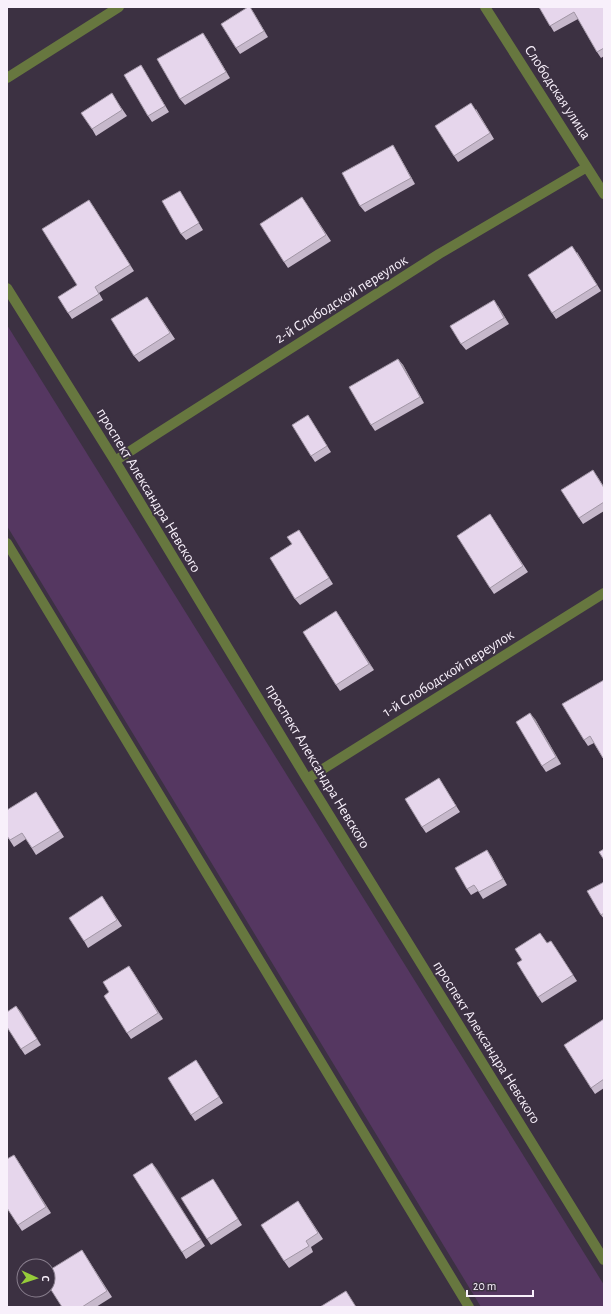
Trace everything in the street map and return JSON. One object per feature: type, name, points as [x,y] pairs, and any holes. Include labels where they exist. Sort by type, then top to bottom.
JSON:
[{"type":"street","points":[[7,78],[119,7]]},
{"type":"street","name":"Слободская улица","points":[[485,7],[604,194]]},
{"type":"street","name":"2-й Слободской переулок","points":[[115,461],[439,254],[587,166]]},
{"type":"street","name":"проспект Александра Невского","points":[[7,288],[115,461],[307,779],[604,1260]]},
{"type":"street","points":[[7,543],[469,1307]]},
{"type":"street","name":"1-й Слободской переулок","points":[[307,779],[604,593]]},
{"type":"shaded area","points":[[7,325],[604,1285],[604,1307],[481,1307],[7,526]]},
{"type":"building","points":[[250,7],[264,31],[236,48],[221,24]]},
{"type":"building","points":[[539,7],[604,7],[604,48],[597,52],[574,12],[550,26]]},
{"type":"building","points":[[203,33],[226,72],[180,99],[157,59]]},
{"type":"building","points":[[141,65],[165,106],[148,116],[124,75]]},
{"type":"building","points":[[112,93],[122,110],[92,129],[81,113]]},
{"type":"building","points":[[471,103],[490,133],[454,156],[435,126]]},
{"type":"building","points":[[393,145],[411,178],[360,206],[342,173]]},
{"type":"building","points":[[180,191],[199,223],[181,234],[162,201]]},
{"type":"building","points":[[302,197],[326,235],[284,262],[260,224]]},
{"type":"building","points":[[89,200],[130,265],[95,287],[99,294],[68,313],[58,297],[77,285],[42,229]]},
{"type":"building","points":[[572,246],[597,285],[552,313],[528,275]]},
{"type":"building","points":[[147,297],[170,333],[134,356],[111,319]]},
{"type":"building","points":[[494,300],[504,318],[461,344],[450,326]]},
{"type":"building","points":[[398,359],[420,397],[371,425],[349,387]]},
{"type":"building","points":[[308,415],[327,446],[311,456],[292,425]]},
{"type":"building","points":[[593,470],[604,488],[604,502],[579,518],[561,490]]},
{"type":"building","points":[[490,514],[523,566],[490,588],[457,536]]},
{"type":"building","points":[[299,530],[329,578],[295,599],[270,558],[292,544],[287,537]]},
{"type":"building","points":[[336,611],[369,664],[336,685],[303,632]]},
{"type":"building","points":[[604,680],[603,758],[590,736],[584,740],[562,704]]},
{"type":"building","points":[[530,713],[556,757],[542,766],[516,722]]},
{"type":"building","points":[[439,778],[456,806],[422,827],[405,799]]},
{"type":"building","points":[[36,792],[60,831],[32,848],[22,833],[10,840],[7,836],[7,810]]},
{"type":"building","points":[[604,849],[604,860],[599,852]]},
{"type":"building","points":[[487,850],[503,879],[479,892],[474,885],[467,889],[455,868]]},
{"type":"building","points":[[604,882],[604,913],[601,915],[587,891]]},
{"type":"building","points":[[102,896],[117,920],[84,941],[69,918]]},
{"type":"building","points":[[540,933],[547,943],[551,941],[573,975],[538,997],[517,963],[522,960],[515,949]]},
{"type":"building","points":[[129,966],[158,1013],[127,1033],[104,996],[109,992],[103,982]]},
{"type":"building","points":[[16,1006],[37,1039],[21,1049],[7,1027],[7,1012]]},
{"type":"building","points":[[604,1019],[604,1079],[591,1088],[564,1045]]},
{"type":"building","points":[[196,1060],[219,1097],[191,1115],[168,1078]]},
{"type":"building","points":[[14,1155],[46,1207],[18,1225],[7,1208],[7,1159]]},
{"type":"building","points":[[152,1163],[201,1240],[182,1252],[133,1175]]},
{"type":"building","points":[[213,1179],[238,1219],[207,1239],[181,1198]]},
{"type":"building","points":[[298,1201],[318,1233],[306,1241],[309,1246],[284,1261],[261,1225]]},
{"type":"building","points":[[82,1250],[107,1291],[82,1307],[62,1307],[56,1298],[56,1266]]},
{"type":"building","points":[[346,1291],[356,1307],[320,1307]]}]
